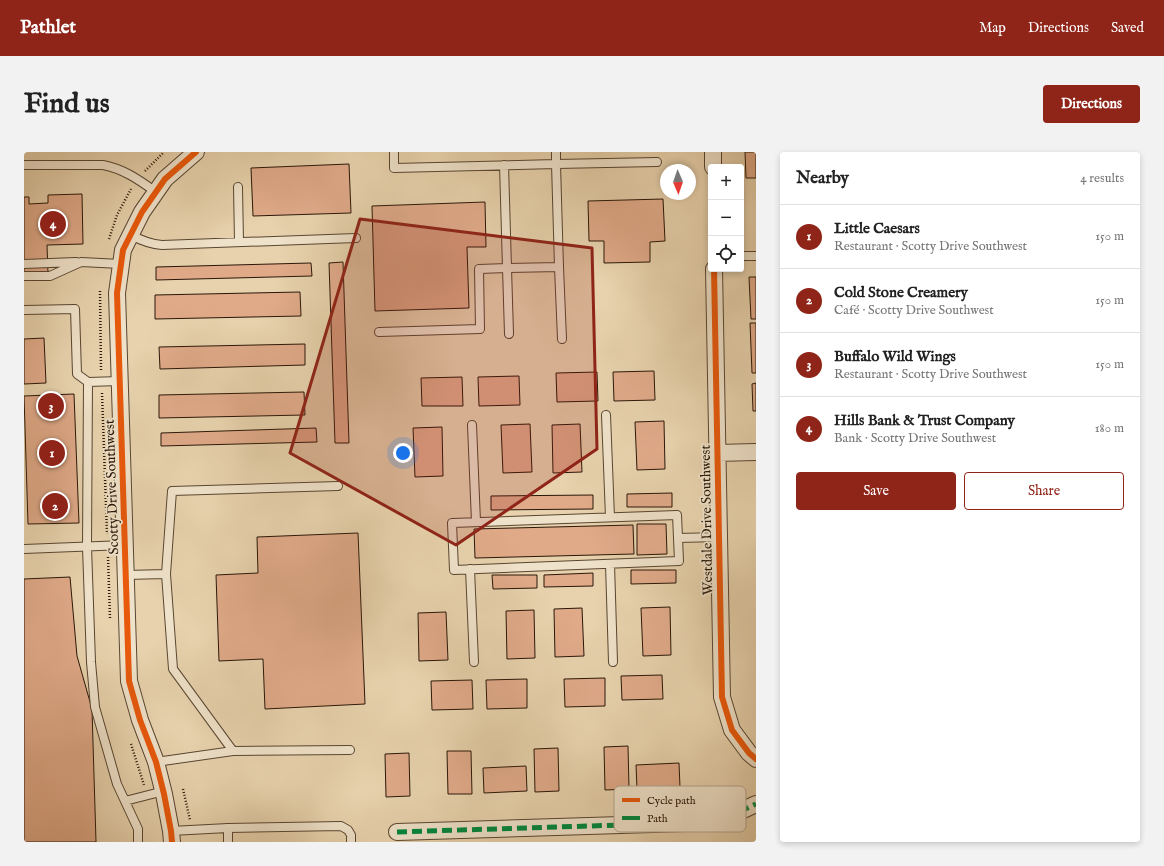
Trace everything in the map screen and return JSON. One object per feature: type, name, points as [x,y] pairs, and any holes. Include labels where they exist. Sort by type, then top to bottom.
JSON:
[{"type":"street","name":"Scotty Drive Southwest","points":[[172,837],[164,791],[156,762],[140,720],[129,681],[117,293],[123,250],[142,212],[165,179],[196,152]]},
{"type":"street","points":[[713,152],[713,164]]},
{"type":"street","name":"Westdale Drive Southwest","points":[[714,272],[722,697],[732,730],[756,759]]},
{"type":"street","points":[[717,453],[756,452]]},
{"type":"street","points":[[746,809],[756,804]]},
{"type":"street","points":[[397,832],[614,825]]},
{"type":"lane","points":[[394,152],[394,168],[657,162]]},
{"type":"lane","points":[[556,152],[562,339]]},
{"type":"lane","points":[[24,165],[104,164],[129,173],[156,192]]},
{"type":"lane","points":[[504,165],[509,334]]},
{"type":"lane","points":[[238,187],[239,242]]},
{"type":"lane","points":[[131,235],[143,242],[157,245],[356,238]]},
{"type":"lane","points":[[744,256],[756,256]]},
{"type":"lane","points":[[24,264],[81,262],[121,264]]},
{"type":"lane","points":[[24,276],[50,276],[81,262]]},
{"type":"lane","points":[[379,332],[480,329],[479,269],[560,267]]},
{"type":"lane","points":[[24,310],[75,309],[77,374],[88,382],[120,381]]},
{"type":"lane","points":[[88,382],[87,547],[91,662],[95,707],[117,784],[138,830],[138,842]]},
{"type":"lane","points":[[606,415],[610,517]]},
{"type":"lane","points":[[472,425],[476,522]]},
{"type":"lane","points":[[233,751],[173,669],[166,574],[172,491],[338,486]]},
{"type":"lane","points":[[677,515],[679,561],[454,570],[452,523],[476,522],[677,515]]},
{"type":"lane","points":[[678,538],[718,537]]},
{"type":"lane","points":[[24,549],[125,545]]},
{"type":"lane","points":[[610,564],[613,662]]},
{"type":"lane","points":[[470,569],[474,662]]},
{"type":"lane","points":[[126,575],[166,574]]},
{"type":"lane","points":[[156,762],[233,751],[350,750]]},
{"type":"lane","points":[[125,801],[164,791]]},
{"type":"lane","points":[[172,837],[192,830],[341,826],[348,830],[351,835],[351,842]]},
{"type":"lane","points":[[228,828],[228,842]]},
{"type":"path","points":[[183,789],[192,830]]},
{"type":"highlighted area","points":[[360,219],[592,248],[597,449],[456,545],[290,453]]},
{"type":"building","points":[[745,152],[756,152],[756,178],[746,178]]},
{"type":"building","points":[[349,164],[351,213],[253,216],[251,168]]},
{"type":"building","points":[[82,194],[83,244],[47,245],[48,273],[24,273],[24,197],[29,197],[29,204],[48,203],[48,195]]},
{"type":"building","points":[[663,200],[665,241],[650,242],[650,262],[604,263],[604,241],[589,241],[588,201]]},
{"type":"building","points":[[485,202],[486,247],[467,247],[469,308],[375,311],[372,206]]},
{"type":"building","points":[[343,262],[349,443],[335,443],[329,263]]},
{"type":"building","points":[[311,263],[312,276],[156,280],[156,267]]},
{"type":"building","points":[[749,277],[756,277],[756,319],[751,319]]},
{"type":"building","points":[[300,292],[301,316],[155,319],[155,295]]},
{"type":"building","points":[[750,323],[756,323],[756,373],[752,373]]},
{"type":"building","points":[[44,338],[46,383],[24,384],[24,339]]},
{"type":"building","points":[[305,344],[305,365],[160,369],[159,347]]},
{"type":"building","points":[[654,371],[655,400],[614,401],[613,372]]},
{"type":"building","points":[[597,372],[598,401],[557,402],[556,373]]},
{"type":"building","points":[[519,376],[520,405],[479,406],[478,377]]},
{"type":"building","points":[[462,377],[463,406],[422,406],[421,378]]},
{"type":"building","points":[[756,383],[756,411],[753,411],[752,384]]},
{"type":"building","points":[[304,392],[305,415],[159,418],[159,395]]},
{"type":"building","points":[[74,394],[79,523],[28,524],[24,396]]},
{"type":"building","points":[[664,421],[665,469],[637,470],[635,422]]},
{"type":"building","points":[[530,424],[532,472],[503,473],[501,425]]},
{"type":"building","points":[[580,424],[582,472],[553,473],[552,425]]},
{"type":"building","points":[[442,427],[443,476],[415,477],[413,428]]},
{"type":"building","points":[[316,428],[317,442],[161,446],[161,433]]},
{"type":"building","points":[[672,493],[672,507],[627,507],[627,494]]},
{"type":"building","points":[[593,495],[593,509],[491,510],[491,496]]},
{"type":"building","points":[[637,524],[666,524],[667,554],[637,555]]},
{"type":"building","points":[[633,525],[634,554],[475,558],[474,529]]},
{"type":"building","points":[[358,533],[365,704],[265,709],[263,659],[219,661],[216,575],[258,573],[257,537]]},
{"type":"building","points":[[631,570],[676,570],[676,583],[631,584]]},
{"type":"building","points":[[593,573],[593,586],[544,587],[544,575]]},
{"type":"building","points":[[492,575],[537,575],[537,588],[493,589]]},
{"type":"building","points":[[70,577],[77,656],[92,709],[96,842],[24,842],[24,579]]},
{"type":"building","points":[[670,607],[671,655],[643,656],[641,608]]},
{"type":"building","points":[[582,608],[584,656],[555,657],[554,609]]},
{"type":"building","points":[[534,610],[535,658],[507,659],[506,611]]},
{"type":"building","points":[[446,612],[448,660],[419,661],[418,613]]},
{"type":"building","points":[[662,675],[663,699],[622,700],[621,676]]},
{"type":"building","points":[[605,678],[605,706],[565,707],[564,679]]},
{"type":"building","points":[[527,679],[527,708],[487,709],[486,680]]},
{"type":"building","points":[[472,680],[473,709],[432,710],[431,681]]},
{"type":"building","points":[[628,746],[629,786],[614,786],[614,790],[605,790],[604,747]]},
{"type":"building","points":[[558,748],[559,791],[535,792],[534,749]]},
{"type":"building","points":[[447,751],[471,751],[472,794],[448,794]]},
{"type":"building","points":[[409,753],[410,796],[386,797],[385,754]]},
{"type":"building","points":[[679,763],[680,786],[637,786],[636,765]]},
{"type":"building","points":[[526,766],[527,791],[484,793],[483,768]]},
{"type":"marked path","points":[[746,809],[756,804]]},
{"type":"marked path","points":[[397,832],[614,825]]},
{"type":"cycle path","points":[[172,842],[164,794],[156,762],[140,720],[129,681],[117,293],[123,250],[142,212],[165,179],[196,152]]},
{"type":"cycle path","points":[[714,272],[722,697],[732,730],[749,753],[756,759]]},
{"type":"place","name":"Hills Bank & Trust Company","points":[[53,224]]},
{"type":"place","name":"Buffalo Wild Wings","points":[[51,406]]},
{"type":"place","name":"Little Caesars","points":[[52,453]]},
{"type":"place","name":"Cold Stone Creamery","points":[[55,506]]}]
